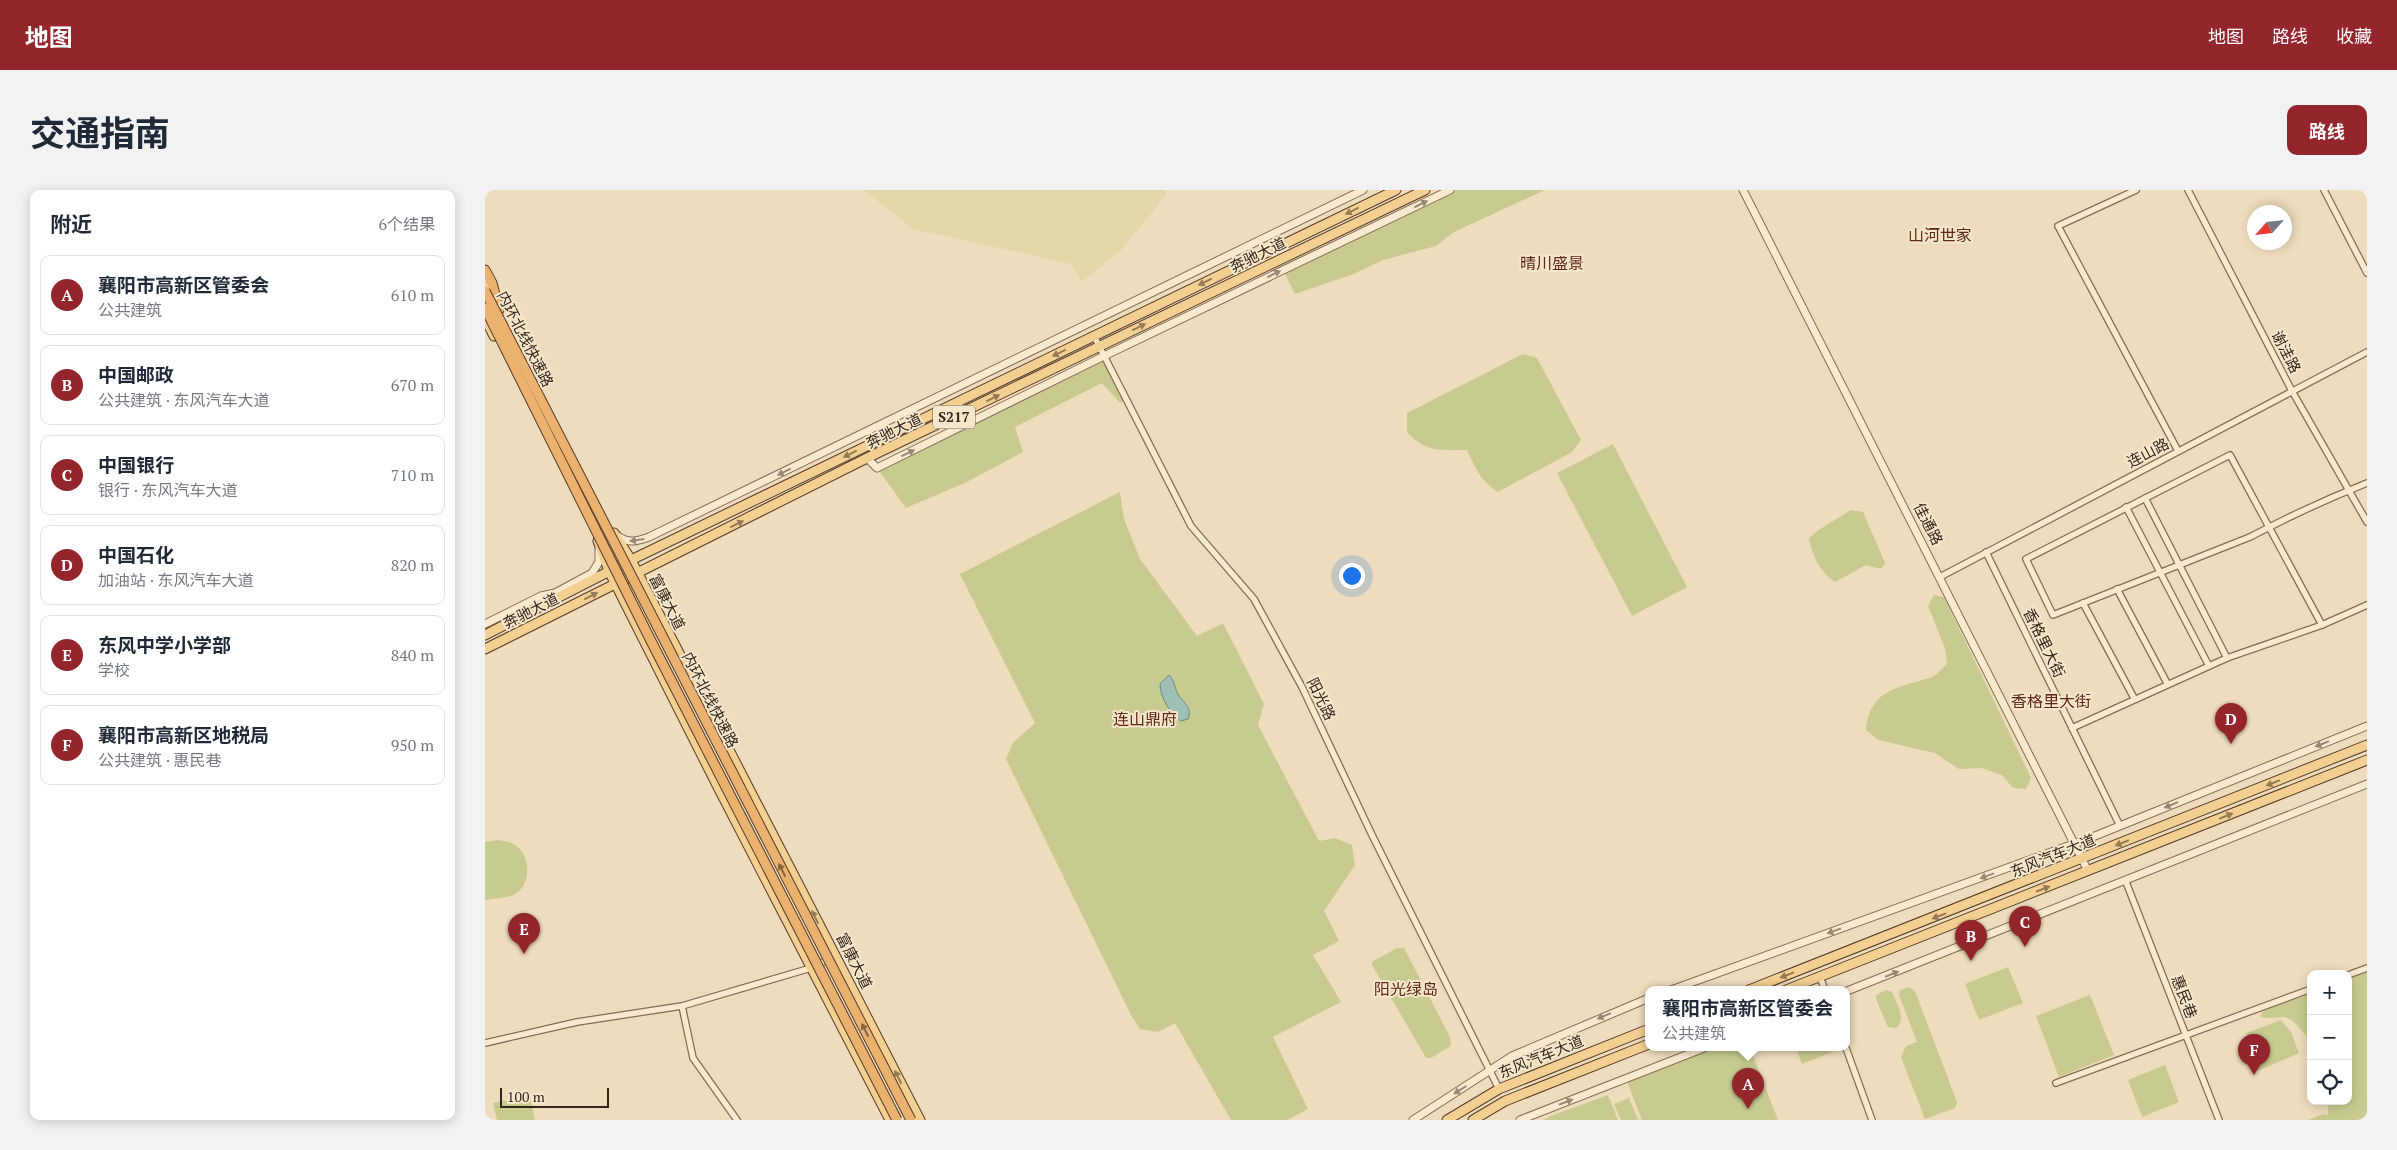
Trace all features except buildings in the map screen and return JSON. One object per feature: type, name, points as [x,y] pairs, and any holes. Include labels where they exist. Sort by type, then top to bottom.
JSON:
[{"type":"highway","points":[[485,270],[499,310]]},
{"type":"highway","name":"内环北线快速路","points":[[485,292],[911,1120]]},
{"type":"highway","name":"内环北线快速路","points":[[485,308],[651,641],[897,1120]]},
{"type":"main road","name":"奔驰大道","points":[[485,635],[631,560],[1396,190]]},
{"type":"main road","name":"奔驰大道","points":[[485,649],[867,458],[1425,190]]},
{"type":"main road","name":"富康大道","points":[[485,284],[611,527],[631,560],[920,1120]]},
{"type":"main road","points":[[485,318],[598,542],[609,571],[890,1120]]},
{"type":"main road","name":"东风汽车大道","points":[[1759,986],[2367,745]]},
{"type":"main road","name":"东风汽车大道","points":[[1796,986],[2367,760]]},
{"type":"main road","name":"东风汽车大道","points":[[1447,1120],[1499,1089],[1645,1031]]},
{"type":"main road","name":"东风汽车大道","points":[[1473,1120],[1505,1101],[1645,1046]]},
{"type":"street","points":[[611,527],[624,540],[637,541],[649,537],[1363,190]]},
{"type":"street","points":[[867,458],[877,468],[1104,356],[1450,190]]},
{"type":"street","name":"佳通路","points":[[1743,190],[2088,871]]},
{"type":"street","points":[[2136,190],[2059,226],[2178,451]]},
{"type":"street","name":"谢洼路","points":[[2188,190],[2292,391],[2367,522]]},
{"type":"street","points":[[2324,190],[2367,273]]},
{"type":"street","name":"阳光路","points":[[1094,336],[1191,526],[1254,599],[1302,687],[1372,835],[1499,1089]]},
{"type":"street","name":"连山路","points":[[1940,577],[2367,352]]},
{"type":"street","points":[[989,372],[995,384]]},
{"type":"street","points":[[2322,625],[2268,527],[2229,455],[2026,559],[2053,615],[2250,537],[2268,527],[2298,512],[2367,483]]},
{"type":"street","points":[[2145,498],[2227,658]]},
{"type":"street","points":[[2126,508],[2209,666]]},
{"type":"street","points":[[485,624],[541,596],[555,593],[592,573],[599,562],[598,542]]},
{"type":"street","name":"香格里大街","points":[[1986,552],[2120,826]]},
{"type":"street","points":[[2117,589],[2167,683]]},
{"type":"street","points":[[2083,603],[2134,698]]},
{"type":"street","points":[[2072,728],[2167,683],[2227,658],[2322,625],[2367,606]]},
{"type":"street","points":[[1682,986],[2076,844],[2367,726]]},
{"type":"street","points":[[1850,991],[2367,784]]},
{"type":"street","name":"惠民巷","points":[[2126,882],[2219,1120]]},
{"type":"street","points":[[485,1043],[577,1022],[682,1006],[811,968],[835,956]]},
{"type":"street","points":[[2352,974],[2367,968]]},
{"type":"street","points":[[1820,977],[1823,986]]},
{"type":"street","points":[[2056,1084],[2307,990]]},
{"type":"street","points":[[1413,1120],[1512,1056],[1645,1000]]},
{"type":"street","points":[[682,1006],[693,1058],[737,1120]]},
{"type":"street","points":[[1520,1120],[1696,1051]]},
{"type":"street","points":[[1847,1051],[1872,1120]]},
{"type":"shaded area","points":[[864,190],[1165,190],[1167,194],[1122,249],[1082,282],[1071,264],[913,229]]},
{"type":"green space","points":[[1448,190],[1545,190],[1454,232],[1436,246],[1383,260],[1351,275],[1295,294],[1283,270]]},
{"type":"green space","points":[[1523,354],[1537,358],[1581,440],[1572,452],[1498,492],[1483,479],[1467,450],[1434,449],[1414,439],[1407,432],[1407,413]]},
{"type":"green space","points":[[1104,356],[1127,399],[1120,403],[1102,383],[1015,427],[1023,452],[967,482],[906,508],[877,468]]},
{"type":"green space","points":[[1613,444],[1687,587],[1632,616],[1557,473]]},
{"type":"green space","points":[[1120,492],[1124,519],[1140,559],[1197,636],[1223,623],[1264,704],[1258,725],[1319,841],[1335,838],[1352,845],[1355,865],[1324,911],[1339,941],[1313,955],[1341,1002],[1273,1037],[1308,1109],[1287,1120],[1231,1120],[1175,1023],[1158,1032],[1140,1029],[1131,1015],[1006,759],[1013,743],[1035,723],[960,574]]},
{"type":"green space","points":[[1851,510],[1863,512],[1885,563],[1881,569],[1866,565],[1835,582],[1825,574],[1817,563],[1809,538]]},
{"type":"green space","points":[[1934,595],[1944,597],[2031,778],[2026,789],[2013,788],[2002,775],[1981,768],[1959,769],[1935,753],[1878,740],[1866,730],[1869,716],[1880,697],[1899,687],[1932,677],[1947,664],[1945,648],[1928,606]]},
{"type":"green space","points":[[498,840],[516,845],[521,850],[527,864],[526,879],[515,894],[485,900],[485,842]]},
{"type":"green space","points":[[1397,948],[1404,948],[1450,1037],[1451,1046],[1431,1058],[1426,1058],[1372,965],[1372,962]]},
{"type":"green space","points":[[2008,967],[2023,1003],[1979,1020],[1965,984]]},
{"type":"green space","points":[[2367,968],[2367,1120],[2308,1120],[2323,1114],[2328,1115],[2328,1105],[2352,1105],[2352,974]]},
{"type":"green space","points":[[1909,987],[1915,991],[1957,1102],[1955,1108],[1925,1119],[1901,1057],[1906,1046],[1917,1042],[1899,995],[1900,990]]},
{"type":"green space","points":[[1886,990],[1892,992],[1900,1010],[1901,1019],[1897,1028],[1888,1027],[1876,999],[1876,995]]},
{"type":"green space","points":[[2090,995],[2114,1055],[2059,1077],[2036,1016]]},
{"type":"green space","points":[[2307,995],[2307,1036],[2291,1020],[2284,1017],[2267,1018],[2260,1016],[2265,1009]]},
{"type":"green space","points":[[2281,1020],[2291,1032],[2299,1053],[2258,1071],[2246,1042],[2248,1039],[2246,1033]]},
{"type":"green space","points":[[1696,1051],[1751,1051],[1778,1120],[1642,1120],[1626,1079]]},
{"type":"green space","points":[[1797,1051],[1834,1051],[1802,1064]]},
{"type":"green space","points":[[2165,1065],[2179,1102],[2142,1117],[2128,1080]]},
{"type":"green space","points":[[1608,1095],[1618,1120],[1543,1120],[1551,1116]]},
{"type":"green space","points":[[530,1096],[535,1120],[497,1120],[493,1103]]},
{"type":"green space","points":[[1629,1098],[1638,1120],[1621,1120],[1614,1104]]},
{"type":"water","points":[[1169,675],[1178,694],[1188,708],[1188,719],[1181,721],[1177,718],[1164,699],[1160,684]]},
{"type":"place","name":"中国石化","points":[[2231,744]]},
{"type":"place","name":"中国银行","points":[[2025,947]]},
{"type":"place","name":"东风中学小学部","points":[[524,954]]},
{"type":"place","name":"中国邮政","points":[[1971,961]]},
{"type":"place","name":"襄阳市高新区地税局","points":[[2254,1075]]},
{"type":"place","name":"襄阳市高新区管委会","points":[[1748,1109]]},
{"type":"district","name":"山河世家","points":[[1940,235]]},
{"type":"district","name":"晴川盛景","points":[[1552,263]]},
{"type":"district","name":"香格里大街","points":[[2051,701]]},
{"type":"district","name":"连山鼎府","points":[[1145,719]]},
{"type":"district","name":"阳光绿岛","points":[[1406,989]]}]
